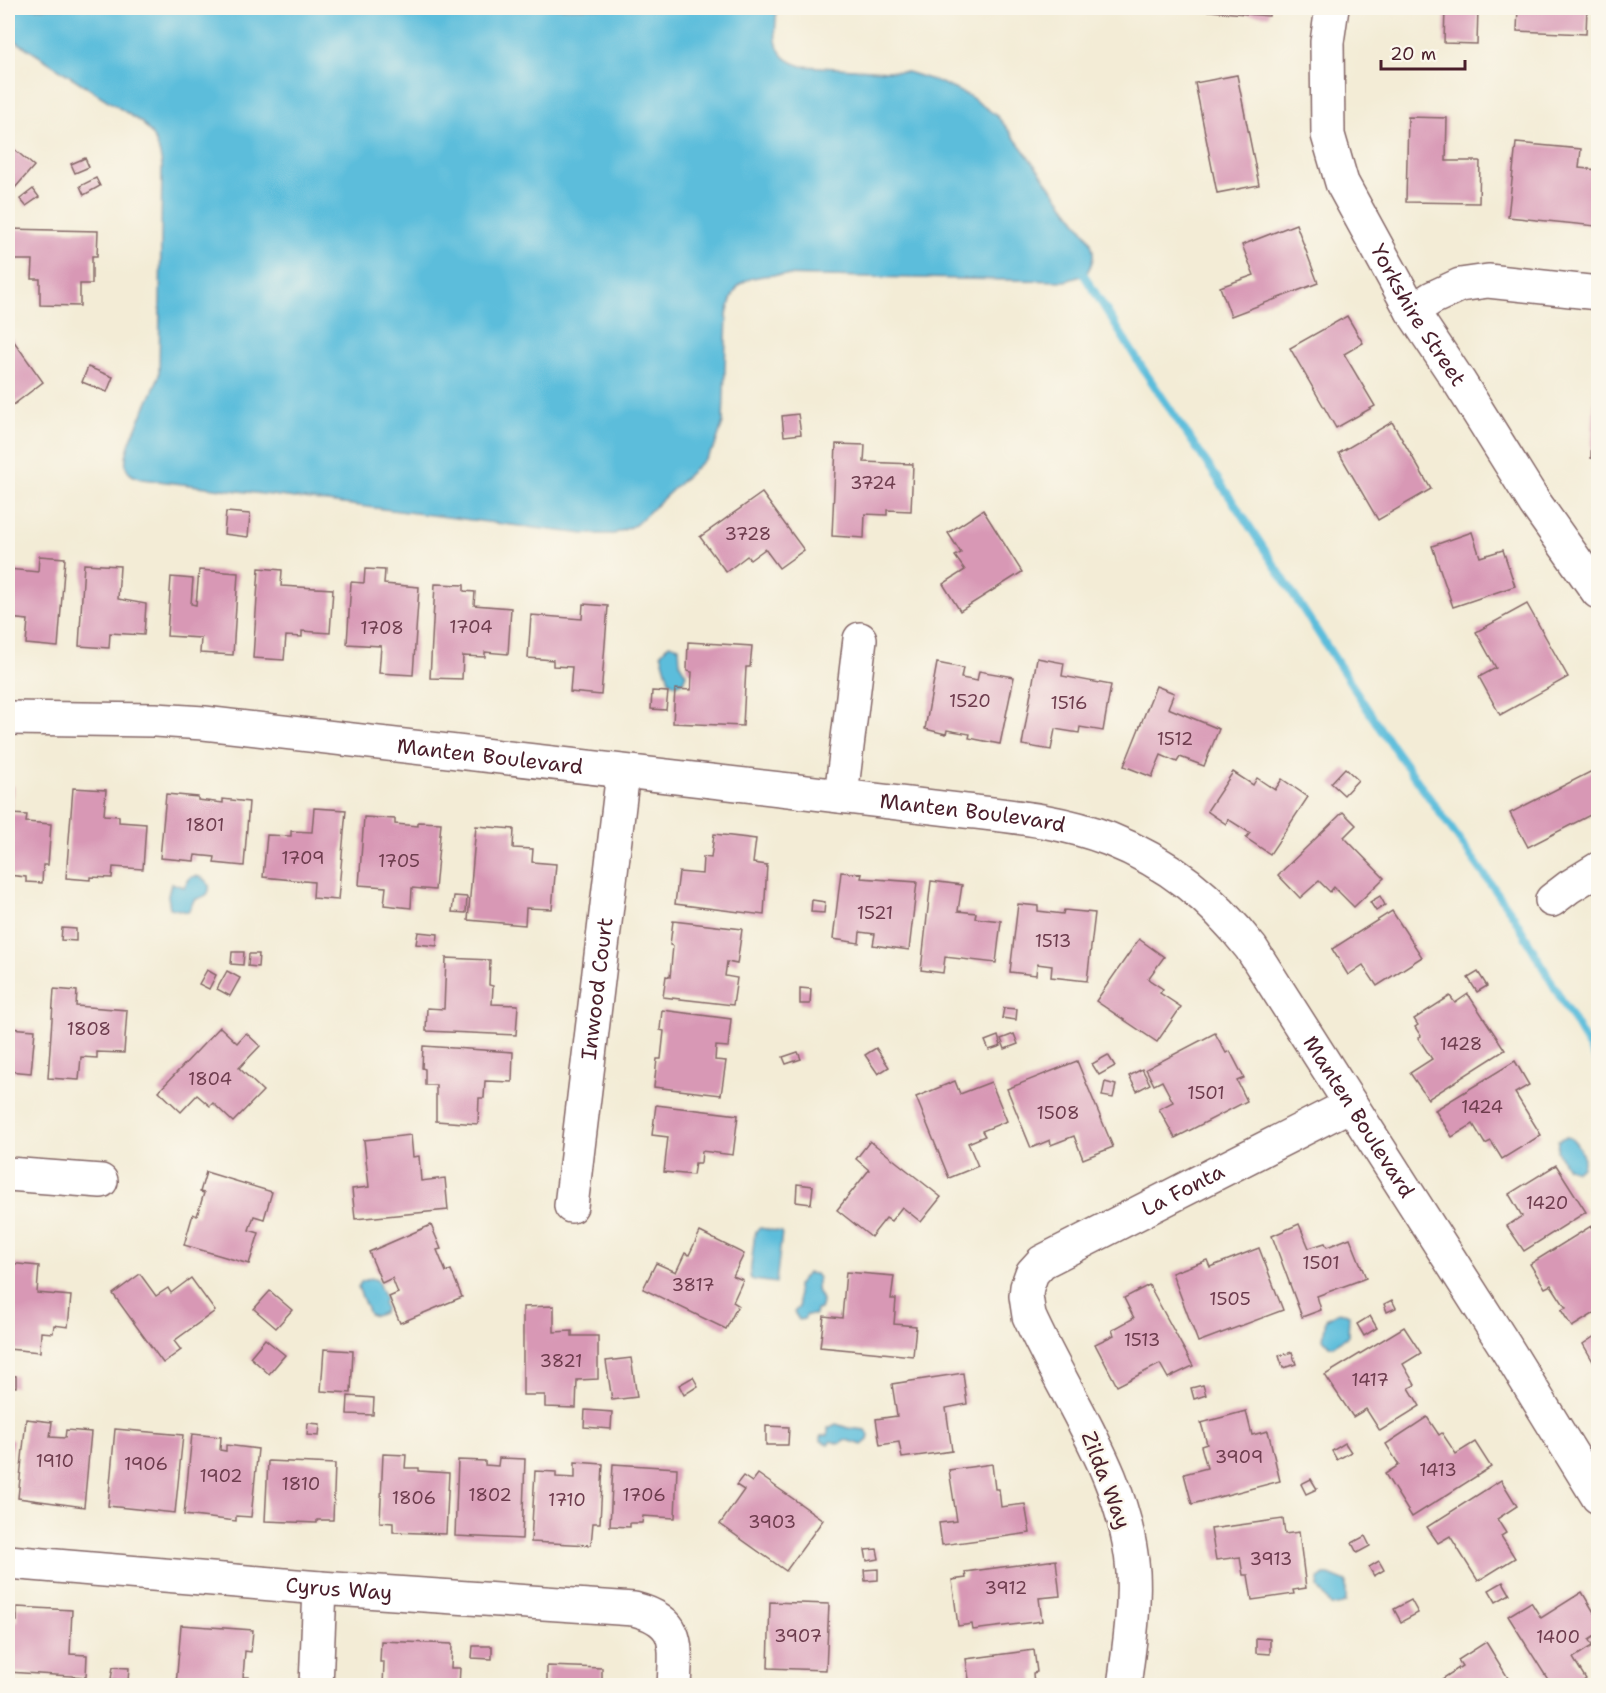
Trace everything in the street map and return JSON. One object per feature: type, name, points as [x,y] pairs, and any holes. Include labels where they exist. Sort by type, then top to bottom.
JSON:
[{"type":"street","name":"Yorkshire Street","points":[[1332,8],[1327,42],[1328,135],[1342,183],[1412,311],[1535,503],[1599,592]]},
{"type":"street","points":[[1412,311],[1432,298],[1460,285],[1488,281],[1599,293]]},
{"type":"street","points":[[840,796],[860,639]]},
{"type":"street","name":"Manten Boulevard","points":[[8,718],[126,719],[204,723],[1026,818],[1066,826],[1108,839],[1163,866],[1208,899],[1235,928],[1264,968],[1599,1497]]},
{"type":"street","name":"Inwood Court","points":[[571,1206],[623,772]]},
{"type":"street","points":[[1552,900],[1599,869]]},
{"type":"street","name":"La Fonta","points":[[1027,1287],[1037,1267],[1053,1256],[1350,1105]]},
{"type":"street","points":[[8,1174],[101,1181]]},
{"type":"street","name":"Zilda Way","points":[[1027,1287],[1029,1316],[1098,1450],[1123,1513],[1131,1553],[1133,1584],[1131,1634],[1124,1686]]},
{"type":"street","name":"Cyrus Way","points":[[8,1562],[320,1588],[634,1609],[656,1616],[672,1632],[675,1643],[674,1686]]},
{"type":"street","points":[[316,1686],[320,1588]]},
{"type":"water","points":[[8,8],[777,8],[777,44],[784,57],[792,62],[802,66],[907,72],[939,82],[969,96],[997,116],[1089,238],[1093,252],[1092,261],[1085,275],[1065,281],[774,275],[747,280],[733,295],[727,314],[723,422],[715,446],[707,457],[635,525],[614,534],[584,534],[142,479],[129,473],[126,461],[132,437],[159,375],[162,167],[160,154],[153,137],[141,122],[8,36]]},
{"type":"water","points":[[669,644],[679,647],[680,664],[686,674],[683,682],[676,685],[669,681],[661,653]]},
{"type":"water","points":[[195,876],[204,879],[208,884],[207,894],[194,900],[188,912],[170,908],[168,896],[171,883],[184,887],[189,878]]},
{"type":"water","points":[[1565,1137],[1575,1141],[1584,1158],[1582,1167],[1576,1171],[1567,1168],[1557,1151],[1558,1140]]},
{"type":"water","points":[[760,1228],[782,1232],[776,1283],[754,1280],[750,1276],[755,1232]]},
{"type":"water","points":[[807,1273],[815,1274],[818,1278],[817,1290],[822,1305],[816,1310],[815,1315],[807,1315],[804,1319],[799,1320],[794,1312],[799,1307],[797,1286]]},
{"type":"water","points":[[371,1278],[377,1280],[385,1299],[383,1313],[375,1316],[369,1314],[358,1287],[361,1282]]},
{"type":"water","points":[[1340,1311],[1349,1315],[1348,1336],[1333,1346],[1329,1346],[1323,1339],[1326,1319]]},
{"type":"water","points":[[836,1424],[866,1430],[869,1435],[868,1440],[862,1445],[846,1440],[839,1444],[831,1441],[828,1444],[821,1441],[821,1436],[828,1435],[828,1428]]},
{"type":"water","points":[[1324,1575],[1346,1582],[1346,1602],[1338,1606],[1331,1605],[1318,1587],[1319,1579]]},
{"type":"building","points":[[1186,8],[1270,8],[1269,16]]},
{"type":"building","points":[[1445,8],[1478,8],[1477,44],[1444,43]]},
{"type":"building","points":[[1518,8],[1587,8],[1586,34],[1517,31]]},
{"type":"building","points":[[1237,75],[1259,185],[1217,193],[1195,83]]},
{"type":"building","points":[[1408,117],[1447,118],[1446,161],[1480,161],[1479,203],[1406,202]]},
{"type":"building","points":[[1516,143],[1581,149],[1579,168],[1598,170],[1596,226],[1508,217]]},
{"type":"building","points":[[8,144],[34,166],[8,196]]},
{"type":"building","points":[[85,158],[89,167],[75,173],[71,164]]},
{"type":"building","points":[[96,178],[100,186],[84,195],[80,186]]},
{"type":"building","points":[[33,189],[39,197],[26,206],[20,199]]},
{"type":"building","points":[[1296,224],[1318,283],[1231,316],[1220,287],[1254,275],[1242,245]]},
{"type":"building","points":[[8,229],[98,231],[97,256],[92,256],[92,284],[80,284],[80,306],[40,305],[40,279],[32,279],[33,260],[8,260]]},
{"type":"building","points":[[1347,316],[1363,343],[1344,354],[1375,406],[1336,428],[1290,348]]},
{"type":"building","points":[[8,333],[43,382],[8,409]]},
{"type":"building","points":[[1596,363],[1598,363],[1598,459],[1591,458]]},
{"type":"building","points":[[88,367],[113,377],[107,392],[82,382]]},
{"type":"building","points":[[798,414],[801,434],[784,436],[782,416]]},
{"type":"building","points":[[1392,422],[1431,489],[1378,520],[1339,453]]},
{"type":"building","points":[[836,444],[865,445],[864,462],[913,464],[911,511],[887,510],[887,515],[865,514],[864,538],[832,536]]},
{"type":"building","points":[[762,493],[804,550],[779,568],[765,549],[750,560],[747,556],[726,572],[700,537]]},
{"type":"building","points":[[983,510],[1022,572],[960,611],[943,584],[965,570],[955,556],[961,553],[948,533]]},
{"type":"building","points":[[226,512],[250,514],[248,537],[224,534]]},
{"type":"building","points":[[1472,532],[1480,557],[1503,550],[1515,586],[1453,607],[1432,546]]},
{"type":"building","points":[[39,556],[65,558],[58,647],[26,644],[28,620],[8,618],[8,569],[38,572]]},
{"type":"building","points":[[84,564],[120,566],[118,599],[146,604],[144,635],[110,633],[109,648],[79,646]]},
{"type":"building","points":[[259,568],[282,570],[281,586],[333,589],[330,633],[302,631],[302,637],[286,636],[284,660],[253,658]]},
{"type":"building","points":[[365,569],[385,570],[384,584],[419,587],[413,675],[379,673],[381,646],[347,644],[351,582],[364,583]]},
{"type":"building","points":[[199,570],[238,573],[233,655],[200,653],[201,638],[167,636],[171,577],[193,579],[191,604],[196,605]]},
{"type":"building","points":[[435,584],[464,585],[464,591],[475,592],[474,605],[511,608],[508,654],[485,652],[485,657],[463,656],[462,679],[430,678]]},
{"type":"building","points":[[583,604],[608,606],[601,695],[570,692],[572,667],[553,666],[553,660],[528,658],[531,615],[582,619]]},
{"type":"building","points":[[1527,604],[1568,677],[1500,715],[1479,677],[1496,668],[1476,632]]},
{"type":"building","points":[[688,642],[752,646],[750,667],[746,667],[743,726],[673,723],[675,689],[691,690],[692,672],[687,671]]},
{"type":"building","points":[[1037,658],[1064,663],[1062,676],[1111,685],[1103,731],[1080,727],[1079,733],[1055,729],[1051,750],[1022,745]]},
{"type":"building","points":[[937,663],[963,668],[961,678],[977,681],[979,671],[1014,677],[1000,744],[969,738],[970,734],[947,730],[946,734],[925,729]]},
{"type":"building","points":[[1156,686],[1174,693],[1168,708],[1219,729],[1204,766],[1180,757],[1177,762],[1161,755],[1152,777],[1124,766]]},
{"type":"building","points":[[652,691],[668,692],[666,710],[651,709]]},
{"type":"building","points":[[1345,768],[1358,780],[1344,795],[1331,783]]},
{"type":"building","points":[[1598,768],[1598,811],[1528,847],[1510,813]]},
{"type":"building","points":[[1233,772],[1253,785],[1257,778],[1275,790],[1282,779],[1308,797],[1270,854],[1246,838],[1250,833],[1228,819],[1226,824],[1207,811]]},
{"type":"building","points":[[8,785],[13,786],[11,814],[27,815],[26,822],[51,824],[48,865],[43,865],[42,883],[26,882],[26,877],[8,875]]},
{"type":"building","points":[[73,788],[106,790],[104,815],[119,816],[119,822],[146,824],[143,869],[113,867],[112,878],[90,877],[90,880],[66,878]]},
{"type":"building","points":[[166,794],[198,797],[198,800],[223,803],[223,799],[249,802],[244,866],[214,863],[215,857],[195,855],[194,861],[160,858]]},
{"type":"building","points":[[314,808],[346,810],[338,900],[313,898],[314,882],[263,877],[267,835],[291,836],[291,831],[312,832]]},
{"type":"building","points":[[1343,812],[1356,825],[1344,837],[1384,878],[1354,907],[1334,887],[1330,892],[1319,881],[1300,898],[1278,875]]},
{"type":"building","points":[[364,817],[395,819],[395,824],[418,826],[418,822],[441,823],[435,890],[412,888],[411,908],[384,905],[386,887],[359,885]]},
{"type":"building","points":[[476,826],[514,829],[513,848],[533,849],[532,862],[556,864],[552,909],[526,908],[525,925],[468,920]]},
{"type":"building","points":[[714,834],[756,839],[753,863],[767,865],[764,915],[675,904],[679,872],[702,874],[703,857],[711,858]]},
{"type":"building","points":[[841,872],[862,874],[861,878],[917,882],[909,950],[873,945],[875,934],[860,932],[859,943],[833,939]]},
{"type":"building","points":[[931,881],[962,885],[958,911],[976,913],[975,918],[1001,921],[996,963],[945,957],[943,973],[921,970]]},
{"type":"building","points":[[454,896],[467,897],[466,913],[452,912]]},
{"type":"building","points":[[1380,896],[1385,905],[1376,911],[1370,902]]},
{"type":"building","points":[[812,900],[825,902],[824,913],[811,912]]},
{"type":"building","points":[[1018,904],[1038,906],[1038,911],[1063,914],[1064,910],[1095,913],[1087,981],[1051,977],[1052,966],[1037,964],[1036,975],[1010,972]]},
{"type":"building","points":[[1392,911],[1422,957],[1377,986],[1363,965],[1348,975],[1332,949]]},
{"type":"building","points":[[673,921],[742,929],[737,964],[727,962],[725,976],[737,978],[733,1005],[663,997],[666,976],[670,977]]},
{"type":"building","points":[[62,928],[76,929],[76,941],[61,940]]},
{"type":"building","points":[[418,932],[438,934],[437,946],[416,944]]},
{"type":"building","points":[[1139,939],[1164,957],[1148,979],[1163,989],[1160,993],[1181,1007],[1157,1042],[1096,1001]]},
{"type":"building","points":[[232,952],[244,952],[243,965],[231,964]]},
{"type":"building","points":[[249,954],[259,954],[258,967],[248,966]]},
{"type":"building","points":[[446,958],[490,960],[489,985],[493,986],[492,1004],[518,1005],[516,1035],[426,1031],[427,1008],[444,1009]]},
{"type":"building","points":[[207,970],[216,975],[209,989],[199,984]]},
{"type":"building","points":[[227,971],[240,978],[230,996],[217,989]]},
{"type":"building","points":[[1478,972],[1487,986],[1477,992],[1468,978]]},
{"type":"building","points":[[800,988],[811,989],[810,1004],[800,1004]]},
{"type":"building","points":[[54,989],[77,991],[76,1006],[127,1010],[124,1053],[97,1052],[97,1058],[81,1057],[79,1080],[48,1078]]},
{"type":"building","points":[[1468,994],[1505,1050],[1428,1099],[1410,1073],[1432,1059],[1418,1038],[1421,1036],[1415,1027],[1418,1025],[1414,1019],[1450,996],[1455,1003]]},
{"type":"building","points":[[1004,1008],[1017,1009],[1016,1020],[1002,1018]]},
{"type":"building","points":[[662,1010],[731,1019],[728,1047],[716,1046],[715,1060],[726,1061],[721,1095],[654,1087],[657,1059],[661,1059],[664,1031],[660,1030]]},
{"type":"building","points":[[220,1027],[237,1043],[246,1033],[260,1046],[239,1068],[263,1091],[233,1122],[213,1103],[210,1106],[197,1095],[181,1112],[159,1091]]},
{"type":"building","points":[[8,1028],[35,1030],[31,1073],[8,1071]]},
{"type":"building","points":[[1215,1033],[1226,1053],[1230,1051],[1244,1078],[1237,1081],[1247,1101],[1175,1138],[1159,1109],[1173,1102],[1162,1081],[1154,1085],[1146,1069]]},
{"type":"building","points":[[1014,1034],[1018,1044],[1005,1049],[1001,1039]]},
{"type":"building","points":[[998,1036],[1001,1046],[989,1050],[985,1041]]},
{"type":"building","points":[[423,1046],[513,1052],[512,1082],[485,1081],[484,1098],[479,1098],[478,1124],[436,1121],[436,1085],[425,1085],[425,1069],[422,1068]]},
{"type":"building","points":[[876,1048],[889,1067],[878,1074],[865,1055]]},
{"type":"building","points":[[798,1052],[801,1059],[786,1064],[783,1057]]},
{"type":"building","points":[[1108,1055],[1115,1066],[1099,1075],[1092,1064]]},
{"type":"building","points":[[1077,1061],[1113,1147],[1083,1159],[1074,1136],[1051,1145],[1050,1140],[1031,1148],[1007,1089]]},
{"type":"building","points":[[1515,1061],[1529,1085],[1515,1093],[1541,1135],[1502,1159],[1491,1141],[1485,1144],[1473,1124],[1452,1137],[1435,1110]]},
{"type":"building","points":[[1142,1069],[1150,1084],[1137,1091],[1129,1076]]},
{"type":"building","points":[[955,1081],[960,1094],[991,1082],[1007,1121],[982,1131],[985,1136],[968,1143],[978,1166],[949,1178],[916,1097]]},
{"type":"building","points":[[1105,1082],[1116,1085],[1113,1098],[1102,1096]]},
{"type":"building","points":[[656,1105],[738,1115],[733,1155],[702,1151],[701,1163],[695,1163],[693,1175],[664,1172],[668,1137],[652,1135]]},
{"type":"building","points":[[411,1135],[413,1157],[419,1156],[421,1181],[445,1178],[448,1210],[355,1219],[352,1189],[369,1187],[364,1140]]},
{"type":"building","points":[[870,1141],[941,1197],[921,1222],[902,1207],[891,1221],[886,1218],[871,1237],[837,1210],[869,1170],[856,1159]]},
{"type":"building","points":[[1556,1165],[1586,1212],[1524,1251],[1507,1226],[1522,1216],[1509,1194]]},
{"type":"building","points":[[206,1172],[272,1192],[264,1219],[254,1216],[249,1230],[259,1233],[249,1264],[184,1245],[193,1214],[197,1216],[204,1193],[200,1192]]},
{"type":"building","points":[[797,1184],[813,1186],[811,1204],[796,1202]]},
{"type":"building","points":[[1299,1224],[1309,1248],[1325,1243],[1327,1247],[1350,1238],[1366,1278],[1317,1296],[1321,1310],[1302,1317],[1272,1236]]},
{"type":"building","points":[[431,1225],[441,1249],[437,1250],[446,1272],[451,1270],[462,1297],[400,1323],[389,1297],[398,1293],[392,1278],[382,1283],[369,1252]]},
{"type":"building","points":[[1591,1226],[1598,1238],[1598,1311],[1572,1327],[1561,1310],[1566,1308],[1551,1285],[1545,1288],[1530,1264]]},
{"type":"building","points":[[700,1232],[744,1254],[733,1276],[743,1280],[733,1302],[738,1305],[726,1329],[643,1289],[656,1263],[676,1272],[685,1253],[689,1255]]},
{"type":"building","points":[[1259,1248],[1283,1310],[1198,1342],[1172,1273],[1207,1260],[1210,1267]]},
{"type":"building","points":[[8,1263],[39,1266],[37,1293],[71,1296],[68,1327],[54,1325],[53,1333],[41,1332],[40,1352],[8,1349]]},
{"type":"building","points":[[846,1272],[894,1276],[891,1299],[896,1299],[894,1324],[916,1326],[913,1356],[820,1347],[824,1316],[842,1318]]},
{"type":"building","points":[[140,1274],[156,1296],[168,1288],[171,1293],[191,1278],[215,1311],[174,1341],[181,1350],[163,1363],[113,1294]]},
{"type":"building","points":[[1149,1285],[1193,1366],[1168,1378],[1160,1364],[1117,1386],[1095,1344],[1114,1335],[1112,1330],[1134,1318],[1124,1298]]},
{"type":"building","points":[[270,1291],[292,1310],[276,1328],[254,1309]]},
{"type":"building","points":[[1392,1300],[1396,1308],[1387,1312],[1384,1304]]},
{"type":"building","points":[[554,1306],[554,1332],[572,1331],[572,1336],[598,1336],[598,1379],[577,1380],[576,1408],[545,1407],[545,1395],[523,1395],[523,1307]]},
{"type":"building","points":[[1370,1316],[1377,1328],[1364,1336],[1357,1324]]},
{"type":"building","points":[[1404,1327],[1421,1353],[1403,1364],[1415,1385],[1409,1388],[1420,1406],[1380,1431],[1366,1409],[1353,1417],[1325,1375]]},
{"type":"building","points":[[1598,1334],[1598,1370],[1583,1344]]},
{"type":"building","points":[[265,1339],[285,1355],[269,1374],[250,1357]]},
{"type":"building","points":[[324,1349],[353,1351],[351,1393],[321,1391]]},
{"type":"building","points":[[1292,1352],[1296,1364],[1283,1368],[1279,1356]]},
{"type":"building","points":[[631,1358],[637,1397],[612,1400],[606,1361]]},
{"type":"building","points":[[963,1373],[967,1404],[946,1408],[952,1451],[902,1458],[899,1442],[880,1445],[876,1419],[897,1416],[892,1384]]},
{"type":"building","points":[[8,1375],[16,1376],[16,1387],[8,1386]]},
{"type":"building","points":[[693,1377],[698,1386],[684,1395],[679,1385]]},
{"type":"building","points":[[1203,1385],[1206,1395],[1194,1399],[1191,1388]]},
{"type":"building","points":[[348,1396],[374,1398],[373,1415],[347,1414]]},
{"type":"building","points":[[585,1410],[612,1412],[611,1429],[584,1427]]},
{"type":"building","points":[[1246,1411],[1252,1435],[1268,1431],[1280,1481],[1192,1504],[1184,1474],[1207,1468],[1201,1446],[1207,1444],[1201,1423]]},
{"type":"building","points":[[1427,1417],[1439,1435],[1442,1433],[1456,1454],[1475,1442],[1491,1467],[1412,1517],[1385,1474],[1399,1465],[1386,1444]]},
{"type":"building","points":[[26,1419],[52,1422],[50,1437],[65,1438],[66,1430],[91,1432],[84,1507],[18,1498]]},
{"type":"building","points":[[308,1423],[320,1424],[319,1436],[307,1435]]},
{"type":"building","points":[[766,1426],[789,1427],[788,1445],[766,1445]]},
{"type":"building","points":[[115,1429],[183,1435],[175,1513],[108,1506]]},
{"type":"building","points":[[192,1434],[221,1437],[220,1450],[226,1451],[226,1445],[258,1449],[251,1517],[236,1516],[236,1521],[184,1515]]},
{"type":"building","points":[[8,1439],[13,1440],[9,1474],[8,1473]]},
{"type":"building","points":[[1345,1443],[1351,1452],[1337,1460],[1332,1451]]},
{"type":"building","points":[[383,1454],[406,1455],[405,1468],[449,1473],[446,1534],[393,1532],[393,1523],[380,1522]]},
{"type":"building","points":[[499,1458],[525,1459],[522,1539],[455,1536],[458,1460],[485,1461],[485,1465],[498,1466]]},
{"type":"building","points":[[268,1461],[335,1464],[333,1520],[317,1520],[317,1523],[265,1521]]},
{"type":"building","points":[[575,1462],[603,1464],[600,1523],[593,1523],[591,1545],[531,1542],[535,1471],[556,1472],[556,1477],[575,1478]]},
{"type":"building","points":[[613,1464],[677,1468],[675,1518],[643,1516],[642,1523],[630,1523],[630,1527],[610,1526]]},
{"type":"building","points":[[992,1464],[995,1489],[999,1489],[1001,1507],[1025,1504],[1030,1533],[942,1545],[939,1523],[957,1521],[949,1470]]},
{"type":"building","points":[[758,1474],[823,1520],[786,1571],[720,1524],[744,1490],[736,1485],[743,1476],[752,1482]]},
{"type":"building","points":[[1311,1479],[1317,1489],[1306,1494],[1301,1484]]},
{"type":"building","points":[[1501,1480],[1517,1506],[1497,1519],[1506,1533],[1501,1536],[1515,1558],[1478,1581],[1450,1536],[1438,1543],[1427,1527]]},
{"type":"building","points":[[1283,1519],[1285,1534],[1299,1532],[1306,1588],[1293,1590],[1294,1594],[1252,1600],[1248,1575],[1243,1575],[1240,1557],[1216,1560],[1211,1529]]},
{"type":"building","points":[[1365,1536],[1370,1546],[1357,1553],[1352,1543]]},
{"type":"building","points":[[877,1549],[879,1559],[867,1561],[865,1550]]},
{"type":"building","points":[[1056,1560],[1060,1596],[1039,1598],[1042,1621],[973,1630],[972,1624],[958,1626],[952,1580],[966,1578],[965,1572]]},
{"type":"building","points":[[1379,1561],[1384,1570],[1374,1576],[1369,1567]]},
{"type":"building","points":[[878,1569],[878,1580],[865,1581],[864,1570]]},
{"type":"building","points":[[1503,1582],[1510,1594],[1496,1602],[1489,1590]]},
{"type":"building","points":[[1582,1592],[1598,1619],[1598,1634],[1589,1640],[1592,1646],[1573,1658],[1586,1679],[1576,1686],[1552,1686],[1508,1616],[1531,1602],[1541,1618]]},
{"type":"building","points":[[1411,1600],[1418,1613],[1401,1622],[1394,1609]]},
{"type":"building","points":[[770,1602],[829,1604],[826,1670],[768,1668]]},
{"type":"building","points":[[17,1607],[72,1610],[70,1654],[87,1655],[86,1677],[8,1672],[8,1621],[17,1621]]},
{"type":"building","points":[[181,1625],[253,1630],[251,1652],[245,1651],[243,1677],[249,1677],[248,1686],[176,1686]]},
{"type":"building","points":[[1256,1638],[1270,1639],[1270,1654],[1256,1653]]},
{"type":"building","points":[[381,1641],[452,1644],[451,1668],[460,1668],[459,1686],[383,1686],[384,1662],[380,1662]]},
{"type":"building","points":[[1486,1642],[1513,1686],[1446,1686],[1442,1679],[1462,1666],[1458,1660]]},
{"type":"building","points":[[473,1646],[492,1646],[492,1659],[472,1658]]},
{"type":"building","points":[[1034,1650],[1037,1672],[1033,1673],[1034,1686],[970,1686],[966,1659]]},
{"type":"building","points":[[547,1666],[602,1668],[602,1683],[605,1683],[605,1686],[547,1686]]},
{"type":"building","points":[[113,1667],[129,1668],[128,1681],[111,1679]]},
{"type":"building","points":[[1216,1682],[1240,1683],[1240,1686],[1216,1686]]},
{"type":"waterway","points":[[1079,267],[1143,369],[1246,521],[1381,730],[1513,915],[1598,1063]]}]
